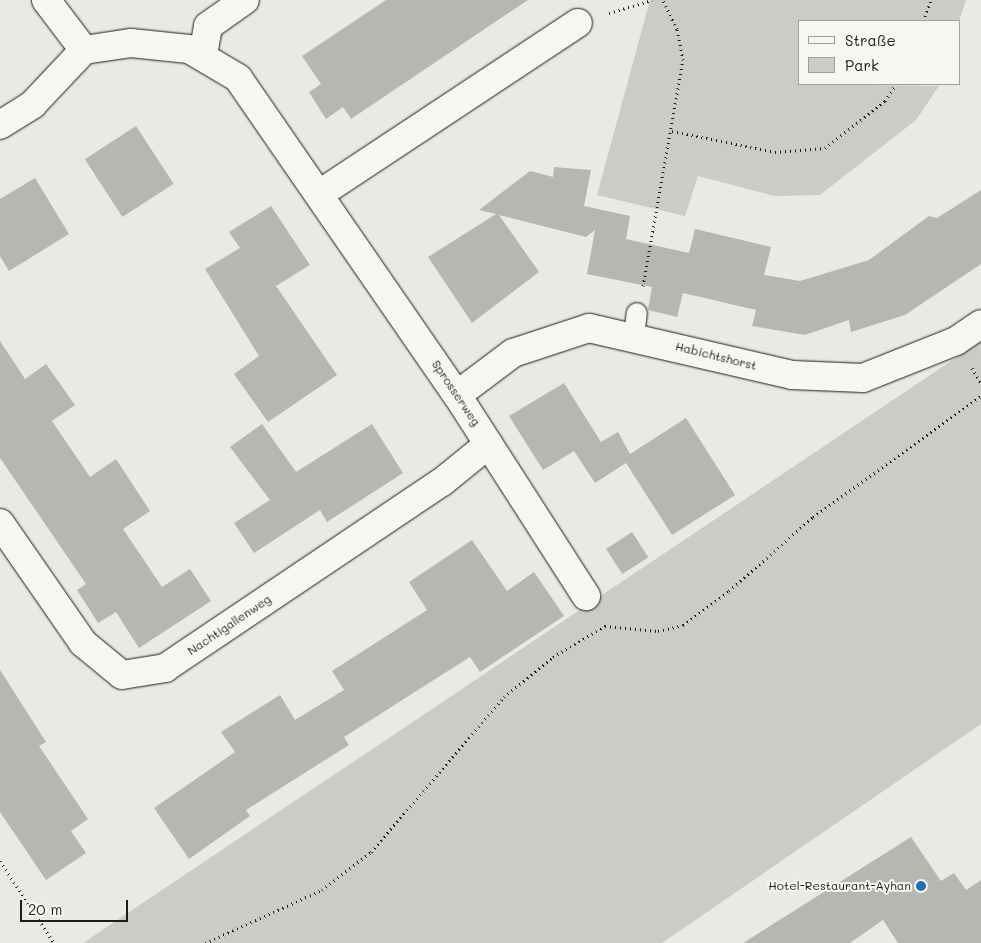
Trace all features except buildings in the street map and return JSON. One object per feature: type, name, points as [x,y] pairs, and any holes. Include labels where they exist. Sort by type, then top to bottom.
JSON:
[{"type":"street","points":[[0,125],[33,104],[84,50],[46,0]]},
{"type":"street","points":[[202,54],[208,26],[244,0]]},
{"type":"street","points":[[322,193],[578,23]]},
{"type":"street","name":"Sprosserweg","points":[[84,50],[131,43],[202,54],[238,78],[322,193],[457,395],[586,596]]},
{"type":"street","name":"Habichtshorst","points":[[457,395],[513,353],[589,328],[636,324],[792,375],[863,378],[956,341],[981,324]]},
{"type":"street","name":"Nachtigallenweg","points":[[0,523],[83,643],[122,675],[165,668],[442,482],[489,444]]},
{"type":"path","points":[[578,23],[652,0]]},
{"type":"path","points":[[636,324],[672,131],[683,60],[677,29],[663,0]]},
{"type":"path","points":[[923,20],[931,0]]},
{"type":"path","points":[[672,131],[775,152],[825,148],[885,101],[895,85]]},
{"type":"path","points":[[205,943],[322,890],[371,852],[504,697],[552,657],[605,626],[658,631],[683,625],[813,517],[981,396]]},
{"type":"path","points":[[0,861],[54,943]]},
{"type":"green space","points":[[650,0],[966,0],[959,20],[798,20],[798,85],[939,86],[916,120],[820,195],[774,196],[698,176],[685,216],[597,195]]},
{"type":"green space","points":[[981,341],[981,724],[662,943],[83,943]]},
{"type":"place","name":"Hotel-Restaurant-Ayhan","points":[[921,886]]}]
